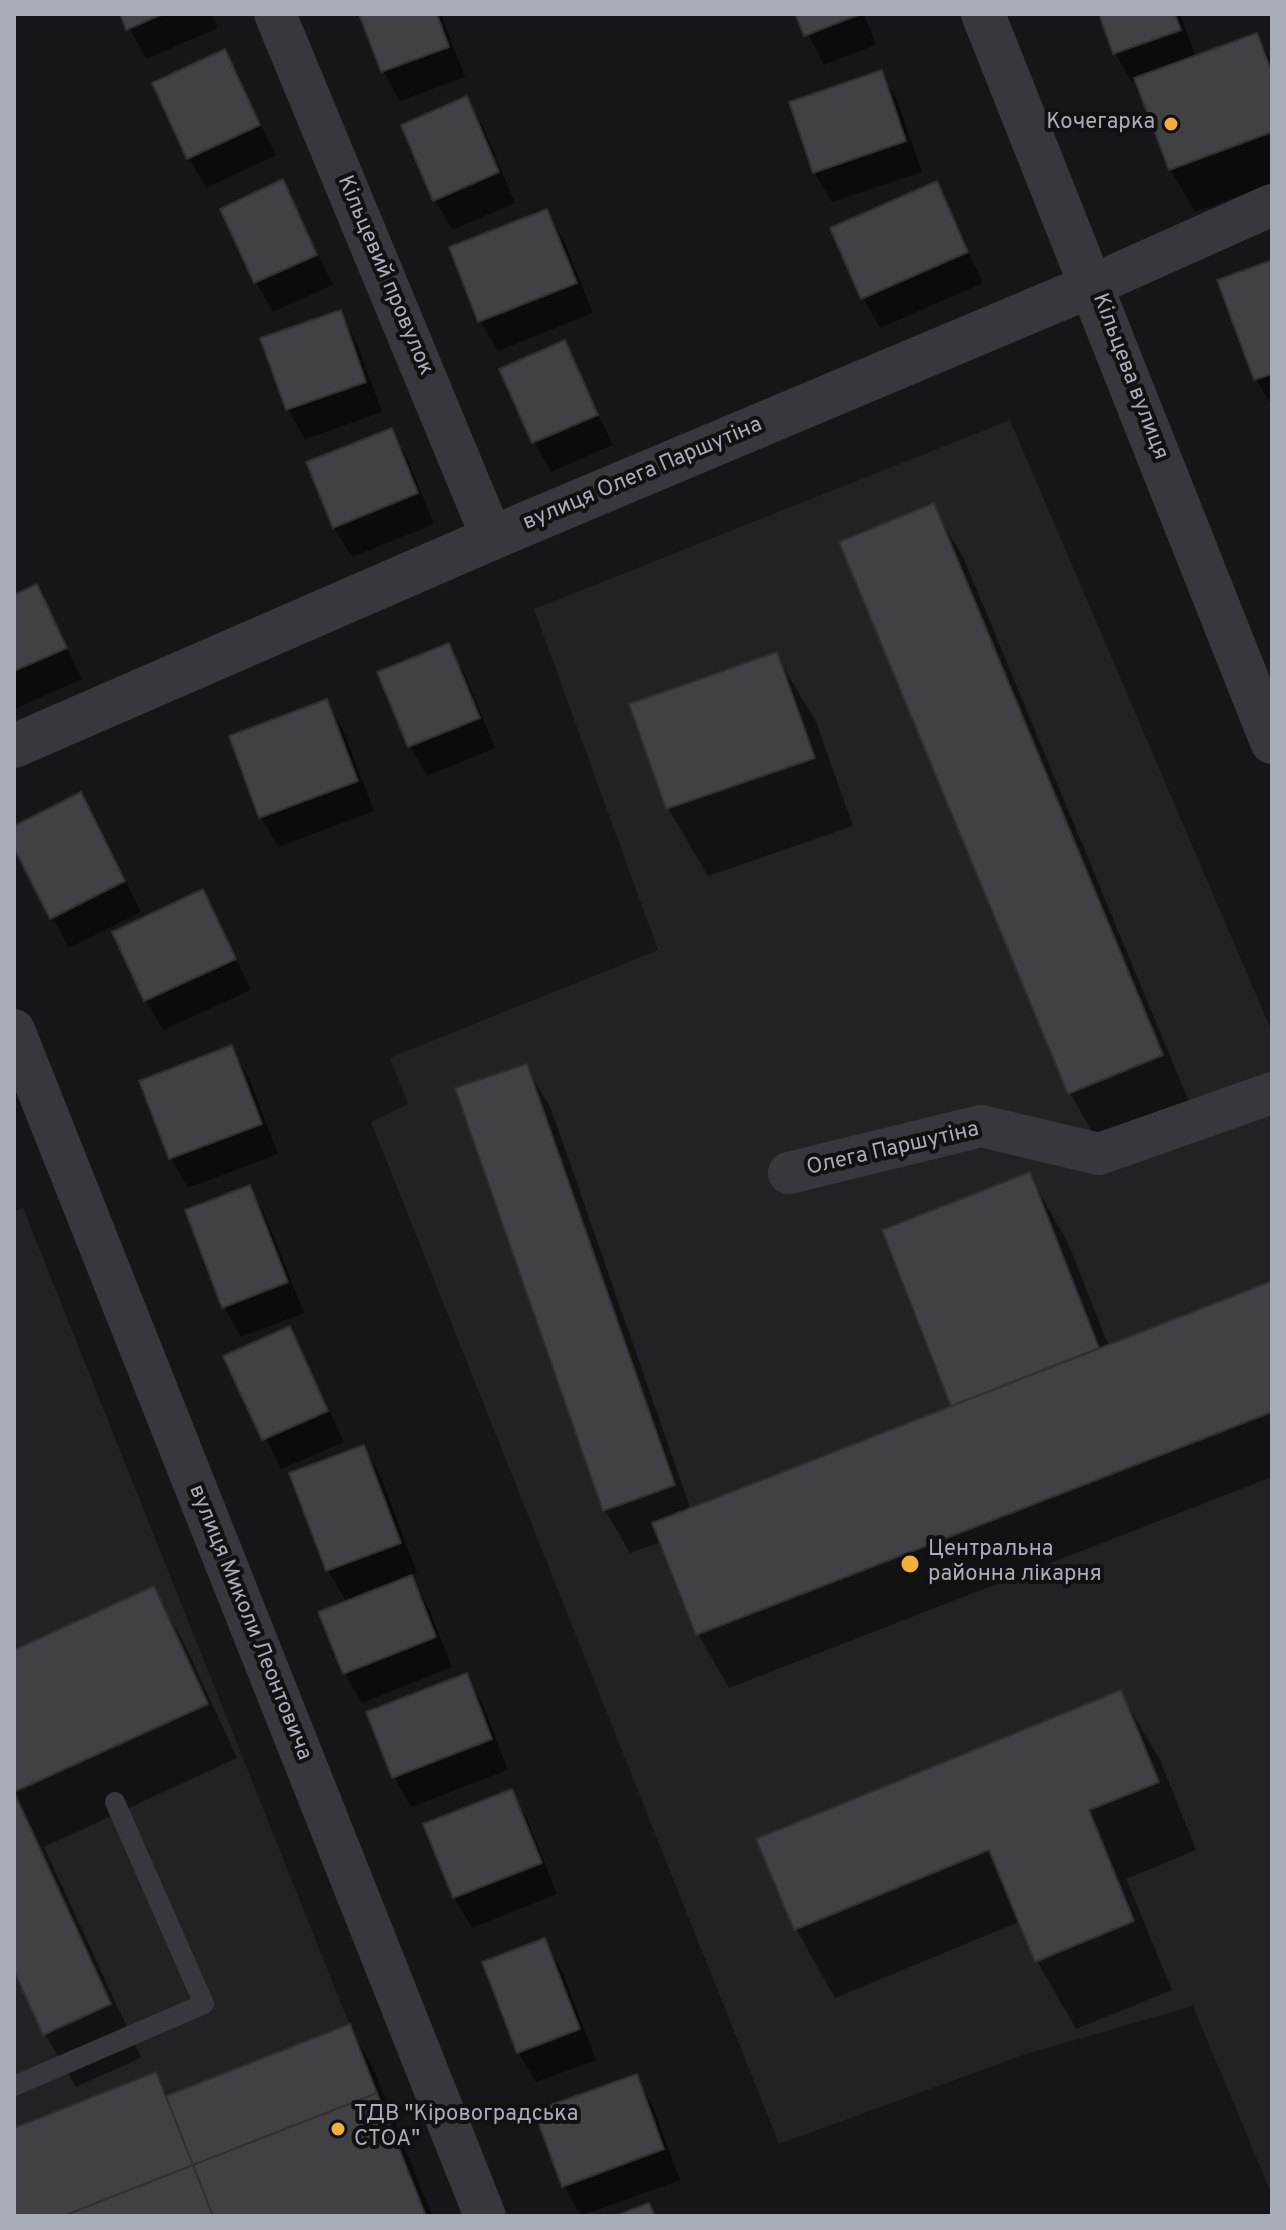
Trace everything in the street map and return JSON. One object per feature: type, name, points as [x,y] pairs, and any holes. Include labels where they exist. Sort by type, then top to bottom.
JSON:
[{"type":"street","name":"Кільцевий провулок","points":[[275,14],[492,538]]},
{"type":"street","name":"Кільцева вулиця","points":[[983,14],[1272,742]]},
{"type":"street","name":"вулиця Олега Паршутіна","points":[[14,746],[492,538],[1093,285],[1272,205]]},
{"type":"street","name":"вулиця Миколи Леонтовича","points":[[14,1030],[485,2216]]},
{"type":"street","name":"Олега Паршутіна","points":[[789,1173],[981,1126],[1099,1154],[1272,1093]]},
{"type":"lane","points":[[14,2086],[204,2004],[115,1802]]},
{"type":"shaded area","name":"Центральна районна лікарня","points":[[1010,420],[1272,1032],[1272,2195],[1193,2006],[1026,2054],[779,2144],[371,1122],[408,1104],[390,1058],[658,950],[534,609]]},
{"type":"shaded area","points":[[23,1208],[426,2216],[14,2216],[14,1212]]},
{"type":"building","points":[[120,14],[163,14],[126,30]]},
{"type":"building","points":[[359,14],[437,14],[449,47],[381,72]]},
{"type":"building","points":[[795,14],[861,14],[804,36]]},
{"type":"building","points":[[1099,14],[1175,14],[1181,30],[1113,54]]},
{"type":"building","points":[[1257,33],[1272,72],[1272,132],[1169,170],[1134,78]]},
{"type":"building","points":[[225,49],[260,125],[187,159],[152,83]]},
{"type":"building","points":[[882,70],[906,141],[813,173],[789,102]]},
{"type":"building","points":[[467,96],[499,172],[433,201],[401,125]]},
{"type":"building","points":[[283,179],[317,255],[254,283],[220,209]]},
{"type":"building","points":[[937,181],[968,252],[861,299],[830,228]]},
{"type":"building","points":[[547,209],[577,283],[478,322],[449,247]]},
{"type":"building","points":[[1272,260],[1272,374],[1254,380],[1217,280]]},
{"type":"building","points":[[341,310],[366,382],[286,410],[260,338]]},
{"type":"building","points":[[565,340],[598,415],[532,443],[499,369]]},
{"type":"building","points":[[392,428],[418,493],[333,528],[306,462]]},
{"type":"building","points":[[934,503],[1163,1055],[1068,1094],[839,542]]},
{"type":"building","points":[[37,584],[67,648],[14,671],[14,595]]},
{"type":"building","points":[[449,643],[480,718],[408,747],[377,672]]},
{"type":"building","points":[[777,652],[815,758],[666,809],[629,704]]},
{"type":"building","points":[[327,699],[358,781],[259,818],[229,736]]},
{"type":"building","points":[[81,792],[125,881],[50,919],[14,848],[14,826]]},
{"type":"building","points":[[203,889],[236,959],[144,1001],[112,932]]},
{"type":"building","points":[[232,1045],[262,1124],[169,1159],[139,1081]]},
{"type":"building","points":[[527,1064],[675,1485],[603,1511],[455,1088]]},
{"type":"building","points":[[1030,1172],[1099,1348],[951,1406],[882,1230]]},
{"type":"building","points":[[250,1185],[288,1282],[222,1308],[185,1210]]},
{"type":"building","points":[[1272,1281],[1272,1412],[696,1635],[652,1523]]},
{"type":"building","points":[[290,1326],[328,1411],[262,1440],[223,1356]]},
{"type":"building","points":[[364,1445],[401,1543],[326,1571],[289,1473]]},
{"type":"building","points":[[412,1575],[436,1637],[343,1674],[318,1612]]},
{"type":"building","points":[[154,1586],[208,1704],[14,1792],[14,1650]]},
{"type":"building","points":[[467,1673],[492,1739],[392,1778],[366,1712]]},
{"type":"building","points":[[1121,1690],[1159,1782],[1089,1810],[1134,1921],[1035,1962],[989,1850],[794,1930],[756,1839]]},
{"type":"building","points":[[512,1789],[542,1863],[453,1898],[423,1824]]},
{"type":"building","points":[[14,1792],[111,2004],[43,2035],[14,1971]]},
{"type":"building","points":[[545,1938],[580,2029],[517,2053],[482,1962]]},
{"type":"building","points":[[350,2024],[377,2093],[193,2165],[166,2096]]},
{"type":"building","points":[[156,2072],[193,2165],[63,2216],[14,2216],[14,2128]]},
{"type":"building","points":[[637,2074],[664,2149],[562,2187],[534,2111]]},
{"type":"building","name":"ТДВ \"Кіровоградська СТОА\"","points":[[377,2093],[426,2216],[213,2216],[193,2165]]},
{"type":"building","points":[[193,2165],[213,2216],[63,2216]]},
{"type":"building","points":[[649,2203],[655,2216],[615,2216]]},
{"type":"place","name":"Кочегарка","points":[[1171,124]]},
{"type":"place","name":"Центральна районна лікарня","points":[[910,1564]]},
{"type":"place","name":"ТДВ \"Кіровоградська СТОА\"","points":[[338,2129]]}]
